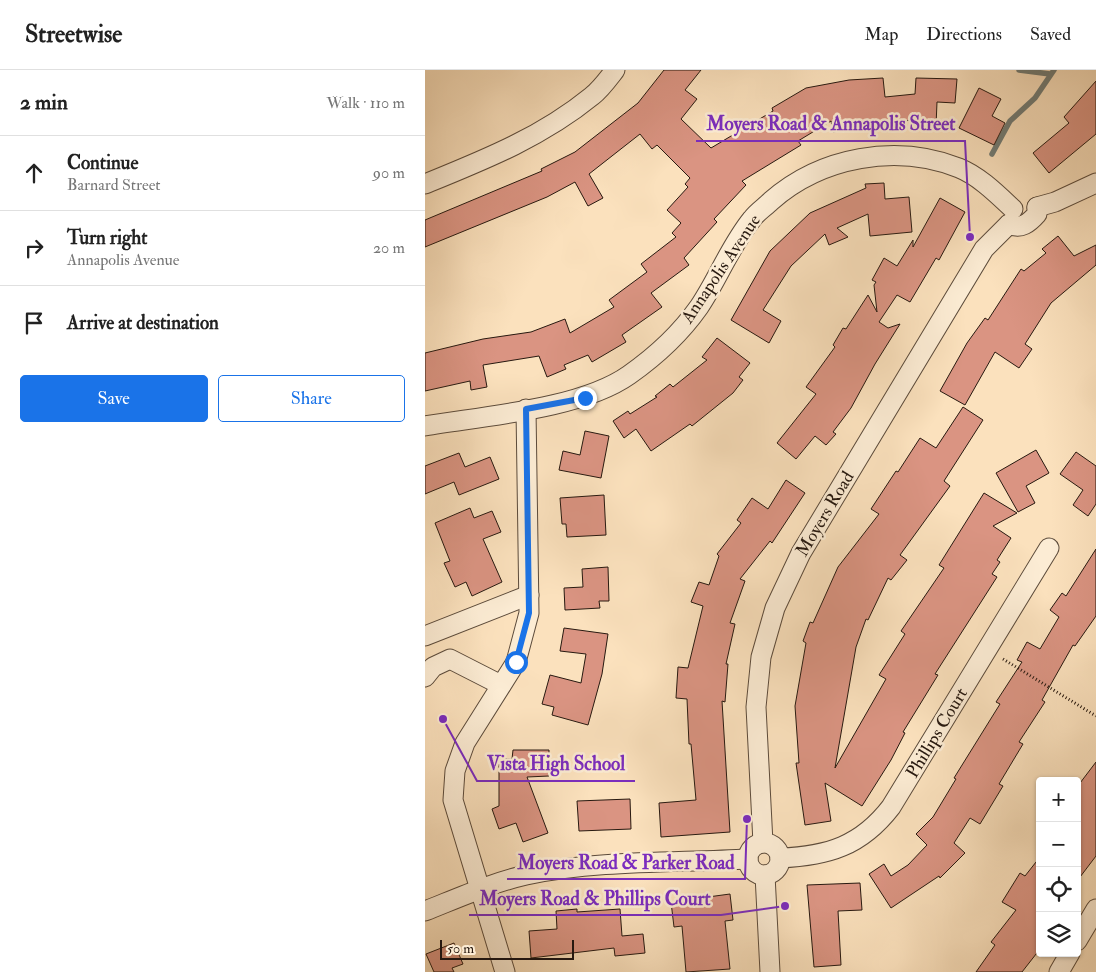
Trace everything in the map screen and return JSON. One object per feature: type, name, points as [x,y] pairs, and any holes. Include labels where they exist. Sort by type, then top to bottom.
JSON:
[{"type":"street","points":[[425,184],[516,146],[556,122],[593,95],[615,70]]},
{"type":"street","name":"Annapolis Avenue","points":[[425,426],[585,398],[628,376],[666,347],[699,307],[753,218],[787,187],[837,163],[886,155],[923,158],[960,168],[984,183],[1011,217]]},
{"type":"street","points":[[1011,217],[1021,204],[1030,202],[1037,208],[1096,183]]},
{"type":"street","name":"Moyers Road","points":[[763,843],[756,707],[761,656],[775,608],[801,553],[979,257],[1011,217]]},
{"type":"street","points":[[505,972],[453,800],[455,771],[465,743],[516,662],[529,613],[526,409]]},
{"type":"street","name":"Phillips Court","points":[[780,858],[800,857],[831,851],[853,842],[875,828],[891,808],[1049,548]]},
{"type":"street","points":[[425,636],[529,595]]},
{"type":"street","points":[[428,667],[451,659],[501,685]]},
{"type":"street","points":[[763,843],[771,844],[777,850],[780,858],[778,866],[772,872],[765,874],[757,873],[750,867],[748,859],[750,851],[755,845],[763,843]]},
{"type":"street","points":[[425,911],[479,890],[525,876],[573,868],[748,859]]},
{"type":"street","points":[[765,874],[770,972]]},
{"type":"street","points":[[1081,934],[1096,909]]},
{"type":"street","points":[[1059,972],[1068,957]]},
{"type":"path","points":[[987,649],[1096,716]]},
{"type":"building","points":[[664,70],[701,70],[685,90],[697,99],[681,119],[711,148],[773,111],[772,108],[806,88],[849,80],[883,78],[885,97],[915,94],[916,78],[957,79],[955,103],[937,102],[936,126],[914,125],[914,120],[857,125],[858,128],[833,132],[831,121],[798,141],[801,145],[742,181],[746,185],[714,219],[717,222],[684,258],[689,265],[651,293],[662,307],[622,335],[626,342],[592,362],[588,355],[564,365],[566,369],[547,377],[539,356],[483,365],[487,387],[471,390],[470,381],[425,391],[425,353],[483,339],[531,332],[565,319],[570,333],[614,307],[609,300],[647,272],[641,264],[676,237],[672,233],[681,223],[667,210],[688,187],[685,184],[690,178],[657,145],[652,149],[640,134],[589,174],[603,198],[588,206],[575,182],[547,197],[425,247],[425,220],[542,171],[541,169],[575,152],[638,103]]},
{"type":"building","points":[[1096,81],[1096,134],[1049,173],[1033,153],[1069,123],[1064,117]]},
{"type":"building","points":[[979,88],[1001,99],[992,116],[1005,123],[994,145],[959,128]]},
{"type":"building","points":[[884,183],[885,199],[909,197],[912,232],[870,236],[868,214],[837,228],[848,237],[829,245],[825,234],[791,266],[763,310],[781,321],[769,343],[731,320],[770,251],[810,213],[866,188],[865,184]]},
{"type":"building","points":[[940,198],[965,212],[939,260],[936,258],[910,302],[897,295],[879,322],[888,328],[900,324],[851,408],[833,432],[836,434],[826,445],[815,436],[796,459],[777,443],[816,394],[806,387],[835,347],[833,345],[843,328],[846,329],[868,295],[877,312],[874,285],[876,282],[872,280],[884,258],[897,266],[913,240],[913,247]]},
{"type":"building","points":[[1058,236],[1074,256],[1096,245],[1096,265],[1051,303],[1025,344],[1032,349],[1019,368],[995,352],[965,405],[940,391],[967,343],[985,318],[988,320],[1021,269],[1024,271],[1046,253],[1042,249]]},
{"type":"building","points":[[717,338],[750,363],[739,377],[743,380],[733,393],[692,426],[690,424],[651,451],[636,429],[624,438],[613,421],[628,411],[630,414],[657,397],[655,396],[670,384],[673,387],[707,360],[702,357]]},
{"type":"building","points":[[963,407],[983,420],[944,481],[950,486],[900,555],[907,560],[891,580],[888,578],[868,620],[866,619],[856,647],[835,768],[886,679],[879,675],[905,634],[901,631],[944,568],[939,565],[984,493],[1017,513],[993,526],[1011,538],[997,560],[1000,562],[992,574],[997,577],[935,674],[938,675],[903,732],[905,733],[891,760],[862,806],[825,783],[831,821],[805,825],[796,763],[799,763],[795,706],[806,643],[803,641],[810,622],[813,623],[838,567],[879,514],[871,509],[896,471],[898,472],[920,438],[936,448]]},
{"type":"building","points":[[585,431],[609,436],[601,478],[559,470],[563,451],[580,455]]},
{"type":"building","points":[[1036,450],[1049,473],[1026,486],[1035,503],[1018,512],[996,473]]},
{"type":"building","points":[[1076,452],[1096,466],[1096,504],[1088,516],[1073,505],[1083,490],[1060,474]]},
{"type":"building","points":[[459,453],[465,467],[490,457],[499,479],[459,495],[454,482],[425,494],[425,466]]},
{"type":"building","points":[[786,480],[805,493],[772,543],[770,541],[740,579],[745,581],[730,623],[735,624],[726,664],[728,664],[725,702],[722,701],[730,832],[661,837],[659,803],[696,800],[691,744],[689,744],[687,699],[676,698],[678,667],[688,668],[703,606],[691,602],[699,582],[709,585],[719,556],[717,554],[741,523],[737,520],[752,498],[768,509]]},
{"type":"building","points":[[604,495],[606,535],[567,537],[566,524],[562,524],[560,498]]},
{"type":"building","points":[[470,508],[474,518],[492,511],[501,532],[483,539],[502,582],[472,596],[466,582],[455,587],[444,563],[450,561],[435,523]]},
{"type":"building","points":[[1096,549],[1096,616],[1075,646],[1073,645],[1042,700],[1045,702],[1019,742],[1023,744],[999,784],[1003,786],[980,824],[970,818],[954,843],[965,853],[940,878],[939,876],[891,908],[869,874],[884,864],[891,876],[908,865],[927,845],[916,834],[933,817],[956,779],[954,778],[1000,704],[996,702],[1022,662],[1017,660],[1027,642],[1040,649],[1059,617],[1050,610],[1062,593],[1066,596]]},
{"type":"building","points":[[608,567],[609,601],[599,601],[600,608],[565,610],[564,588],[583,587],[582,569]]},
{"type":"building","points":[[564,628],[608,634],[602,674],[588,725],[552,715],[554,707],[542,704],[550,675],[581,683],[586,654],[560,651]]},
{"type":"building","points":[[513,750],[549,750],[549,776],[527,777],[548,833],[523,842],[516,823],[499,829],[492,809],[499,806],[499,759],[512,759]]},
{"type":"building","points":[[1096,762],[1096,856],[1081,876],[1081,822],[1081,782]]},
{"type":"building","points":[[630,799],[631,829],[579,831],[577,801]]},
{"type":"building","points":[[1036,862],[1036,954],[1022,972],[976,972],[995,945],[991,942],[1016,910],[1002,902],[1020,873],[1025,876]]},
{"type":"building","points":[[860,883],[862,910],[838,911],[841,965],[814,967],[807,885]]},
{"type":"building","points":[[730,894],[733,920],[725,921],[730,969],[686,972],[682,926],[674,927],[671,902]]},
{"type":"building","points":[[577,909],[577,912],[620,909],[622,936],[643,934],[645,953],[615,956],[614,948],[531,958],[529,931],[557,929],[556,911]]},
{"type":"building","points":[[454,943],[463,964],[452,968],[454,972],[434,972],[426,954]]},
{"type":"waterway","points":[[1019,70],[1050,74]]},
{"type":"waterway","points":[[992,154],[1010,121],[1035,98],[1054,70]]},
{"type":"place","name":"Moyers Road & Annapolis Street","points":[[970,237]]},
{"type":"place","name":"Vista High School","points":[[443,719]]},
{"type":"place","name":"Moyers Road & Parker Road","points":[[747,819]]},
{"type":"place","name":"Moyers Road & Phillips Court","points":[[785,906]]},
{"type":"route","points":[[516,662],[529,613],[526,409],[585,398]]}]
